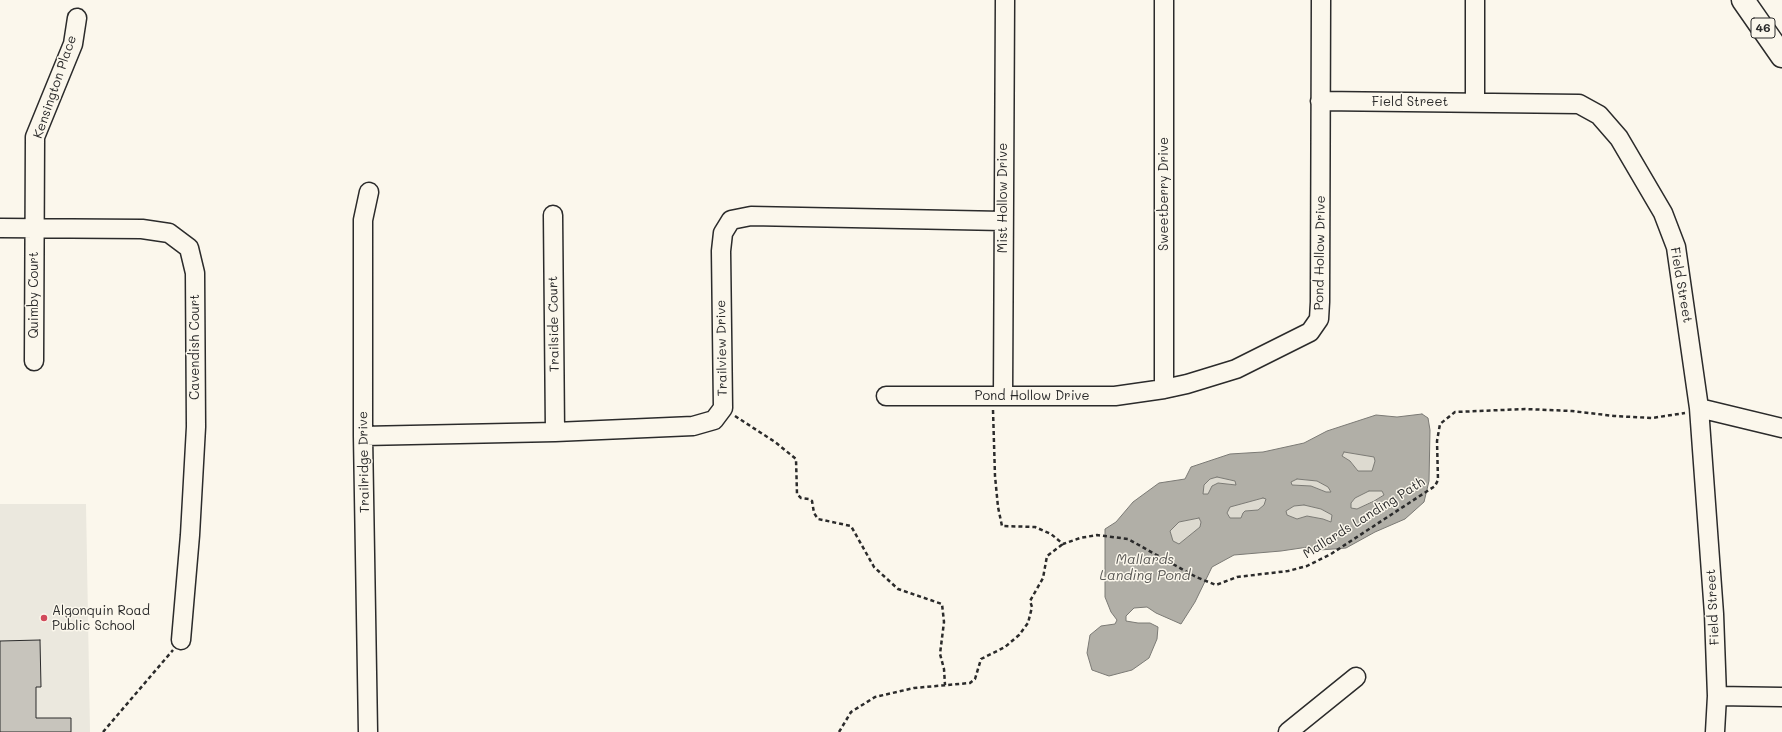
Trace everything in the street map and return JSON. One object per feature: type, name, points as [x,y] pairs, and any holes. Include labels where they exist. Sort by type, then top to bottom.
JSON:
[{"type":"main road","name":"46","points":[[1743,0],[1782,56]]},
{"type":"street","name":"Mist Hollow Drive","points":[[998,396],[1003,221],[1005,0]]},
{"type":"street","name":"Sweetberry Drive","points":[[1164,0],[1164,389]]},
{"type":"street","name":"Pond Hollow Drive","points":[[886,396],[1116,396],[1164,389],[1187,384],[1236,369],[1310,332],[1319,319],[1321,0]]},
{"type":"street","points":[[1475,0],[1475,102]]},
{"type":"street","name":"Kensington Place","points":[[34,228],[35,137],[73,44],[77,18]]},
{"type":"street","name":"Field Street","points":[[1320,101],[1578,104],[1599,115],[1619,138],[1663,213],[1676,247],[1699,408],[1714,614],[1717,696],[1715,732]]},
{"type":"street","name":"Trailridge Drive","points":[[368,732],[363,436],[363,220],[369,192]]},
{"type":"street","name":"Trailside Court","points":[[553,215],[555,432]]},
{"type":"street","name":"Trailview Drive","points":[[363,436],[555,432],[693,426],[714,420],[723,408],[721,251],[723,233],[731,220],[750,216],[1003,221]]},
{"type":"street","name":"Cavendish Court","points":[[0,228],[142,229],[170,233],[189,248],[195,273],[196,427],[190,535],[181,640]]},
{"type":"street","name":"Quimby Court","points":[[34,228],[34,362]]},
{"type":"street","points":[[1699,408],[1782,428]]},
{"type":"street","points":[[1288,732],[1356,677]]},
{"type":"street","points":[[1717,696],[1782,696]]},
{"type":"path","points":[[998,396],[995,476],[998,507],[1002,526],[1035,527],[1051,534],[1063,544]]},
{"type":"path","points":[[723,408],[775,442],[796,459],[797,494],[801,498],[812,501],[814,513],[818,519],[851,526],[874,567],[898,589],[942,604],[944,622],[940,654],[944,669],[945,685]]},
{"type":"path","name":"Mallards Landing Path","points":[[838,732],[851,712],[875,697],[914,688],[970,683],[975,679],[981,659],[1005,648],[1019,635],[1028,623],[1031,613],[1030,601],[1043,578],[1047,556],[1063,544],[1080,538],[1097,535],[1128,539],[1196,577],[1216,585],[1237,577],[1288,571],[1307,566],[1331,554],[1435,486],[1438,480],[1437,441],[1440,424],[1455,412],[1525,409],[1572,411],[1614,416],[1652,418],[1681,414],[1699,408]]},
{"type":"path","points":[[103,732],[181,640]]},
{"type":"shaded area","points":[[1344,452],[1374,457],[1375,461],[1372,471],[1358,471],[1350,461],[1342,456]]},
{"type":"shaded area","points":[[1217,477],[1235,481],[1237,485],[1218,483],[1208,494],[1202,494],[1204,485],[1210,479]]},
{"type":"shaded area","points":[[1297,479],[1317,481],[1328,487],[1332,492],[1326,492],[1311,486],[1292,485],[1291,482]]},
{"type":"shaded area","points":[[1369,491],[1382,491],[1384,495],[1357,509],[1351,508],[1351,503],[1355,498]]},
{"type":"shaded area","points":[[1263,498],[1266,499],[1264,505],[1258,510],[1245,511],[1241,518],[1230,518],[1227,513],[1229,507]]},
{"type":"shaded area","name":"Algonquin Road Public School","points":[[0,504],[86,504],[90,732],[0,732]]},
{"type":"shaded area","points":[[1304,505],[1321,509],[1332,515],[1331,522],[1307,516],[1297,519],[1287,515],[1286,511],[1294,506]]},
{"type":"shaded area","points":[[1199,518],[1201,523],[1200,527],[1179,544],[1173,541],[1170,531],[1179,522]]},
{"type":"water","name":"Mallards Landing Pond","points":[[1422,414],[1428,418],[1430,430],[1429,481],[1424,502],[1405,519],[1375,532],[1346,548],[1320,550],[1308,547],[1234,555],[1212,567],[1195,602],[1181,624],[1156,613],[1147,607],[1134,608],[1126,616],[1126,621],[1150,623],[1158,627],[1157,639],[1149,658],[1132,670],[1109,676],[1092,670],[1087,653],[1090,635],[1101,626],[1115,624],[1117,620],[1111,612],[1105,597],[1105,529],[1116,522],[1133,502],[1159,483],[1185,479],[1191,467],[1230,454],[1263,452],[1304,443],[1327,431],[1376,415],[1397,417]],"holes":[[[1344,452],[1374,457],[1375,461],[1372,471],[1358,471],[1350,461],[1342,456]],[[1217,477],[1235,481],[1236,485],[1218,483],[1212,486],[1208,494],[1203,494],[1204,485],[1210,479]],[[1297,479],[1317,481],[1328,487],[1331,492],[1326,492],[1311,486],[1292,485],[1291,482]],[[1369,491],[1382,491],[1384,495],[1357,509],[1351,508],[1351,503],[1355,498]],[[1263,498],[1266,499],[1264,505],[1258,510],[1245,511],[1241,518],[1230,518],[1227,513],[1230,507]],[[1304,505],[1321,509],[1332,515],[1331,522],[1307,516],[1297,519],[1287,515],[1286,511],[1294,506]],[[1199,518],[1201,522],[1200,527],[1179,544],[1173,541],[1170,531],[1179,522]]]},
{"type":"building","points":[[40,640],[41,687],[36,687],[36,718],[71,718],[71,732],[0,732],[0,641]]},
{"type":"place","name":"Algonquin Road Public School","points":[[44,618]]}]
